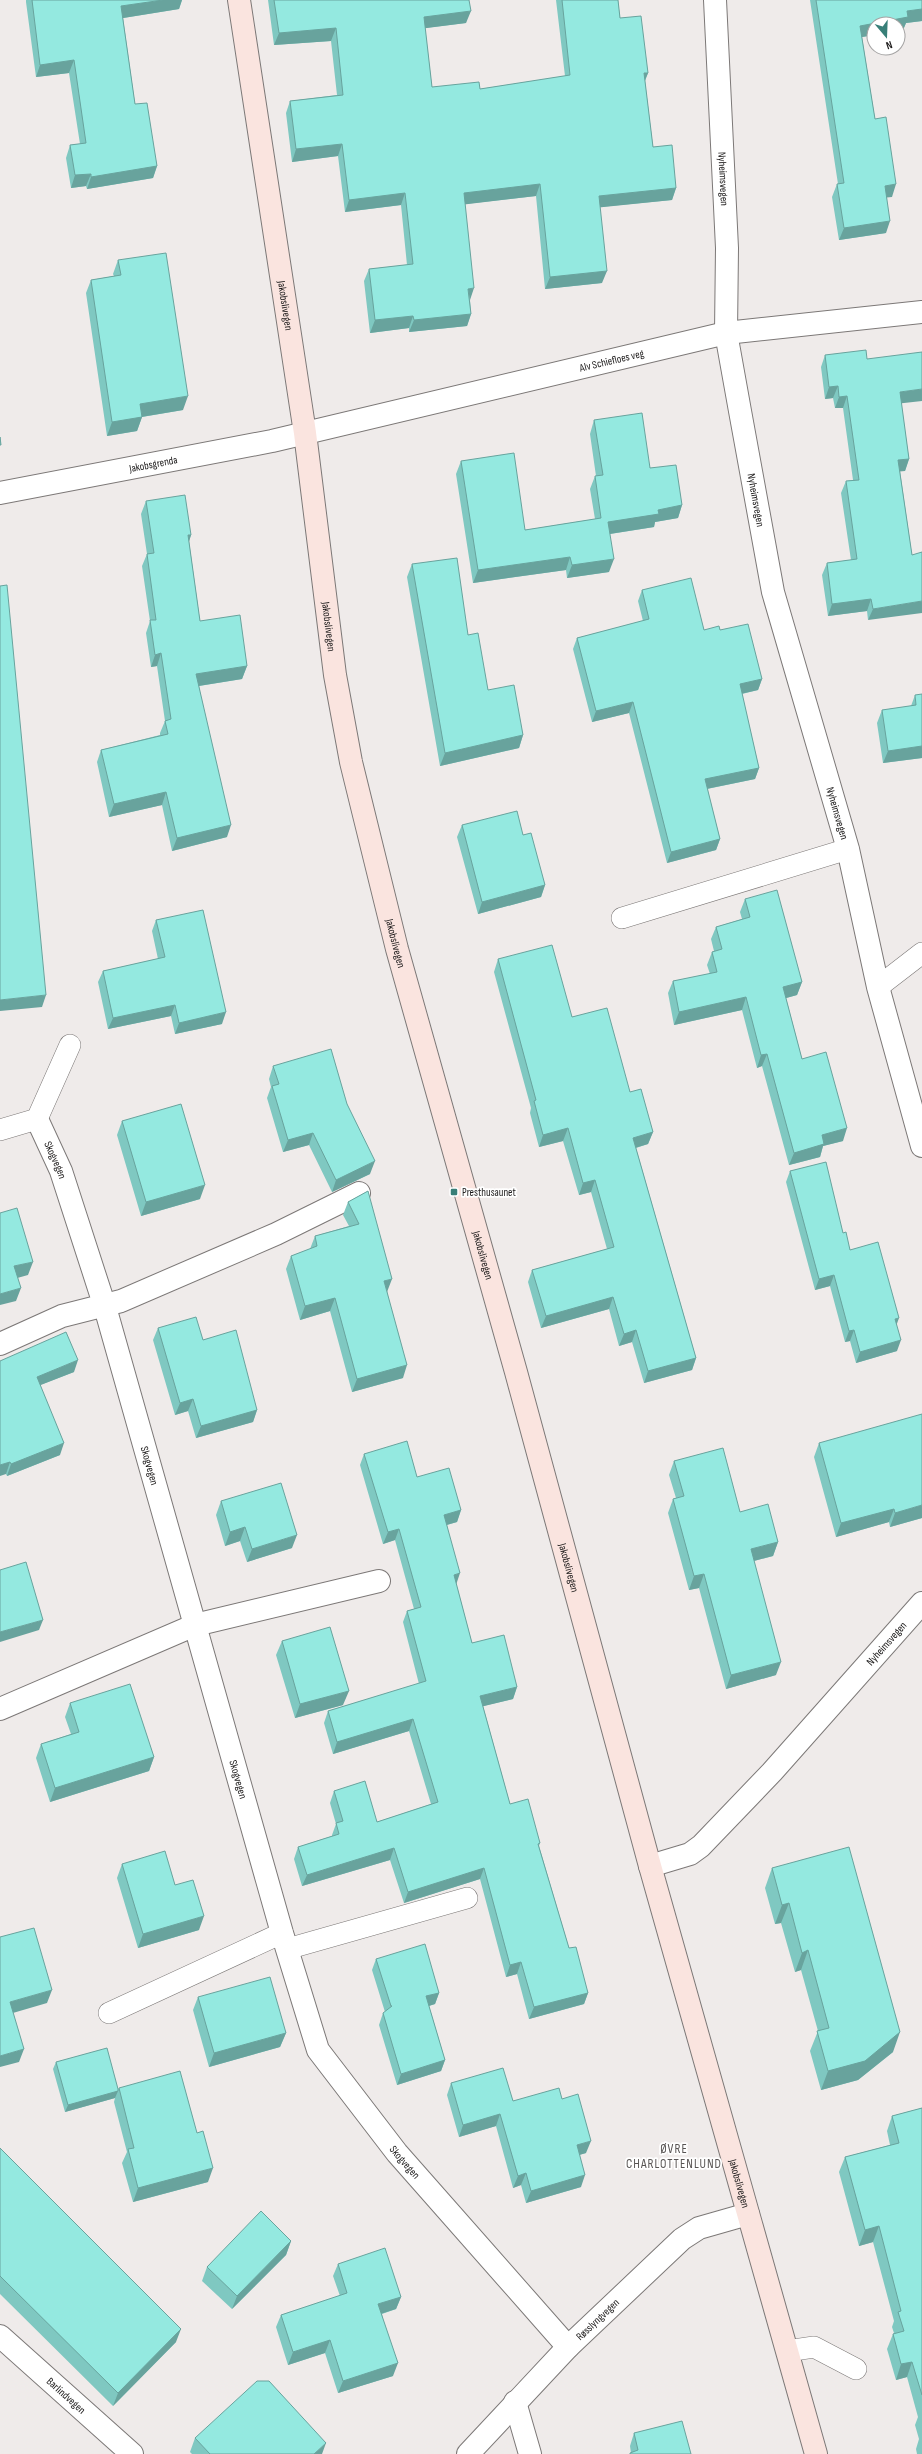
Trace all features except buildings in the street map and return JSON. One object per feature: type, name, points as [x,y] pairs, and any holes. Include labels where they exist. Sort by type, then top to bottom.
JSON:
[{"type":"street","name":"Jakobslivegen","points":[[239,0],[305,433],[335,675],[351,762],[377,871],[650,1866],[816,2454]]},
{"type":"street","name":"Nyheimsvegen","points":[[715,0],[726,248],[726,333],[773,592],[848,849],[878,987],[922,1146]]},
{"type":"street","name":"Alv Schiefloes veg","points":[[305,433],[726,333],[922,312]]},
{"type":"street","name":"Jakobsgrenda","points":[[0,493],[272,441],[305,433]]},
{"type":"street","name":"Skogvegen","points":[[37,1119],[61,1171],[105,1307],[284,1941],[318,2050],[397,2153],[568,2347]]},
{"type":"street","points":[[0,1344],[62,1316],[105,1307],[276,1234],[359,1193]]},
{"type":"street","points":[[0,1709],[195,1625],[378,1581]]},
{"type":"street","name":"Nyheimsvegen","points":[[650,1866],[690,1854],[701,1846],[772,1772],[922,1603]]},
{"type":"street","name":"Røsslyngvegen","points":[[468,2454],[568,2347],[682,2239],[699,2228],[748,2214]]},
{"type":"street","name":"Barlindvegen","points":[[0,2336],[132,2454]]},
{"type":"street","points":[[515,2402],[530,2454]]},
{"type":"lane","points":[[622,918],[848,849]]},
{"type":"lane","points":[[878,987],[922,953]]},
{"type":"lane","points":[[0,1130],[37,1119],[70,1046]]},
{"type":"lane","points":[[109,2013],[284,1941],[467,1898]]},
{"type":"lane","points":[[787,2351],[814,2347],[856,2369]]},
{"type":"place","name":"Presthusaunet","points":[[454,1192]]},
{"type":"district","name":"ØVRE CHARLOTTENLUND","points":[[674,2156]]}]
